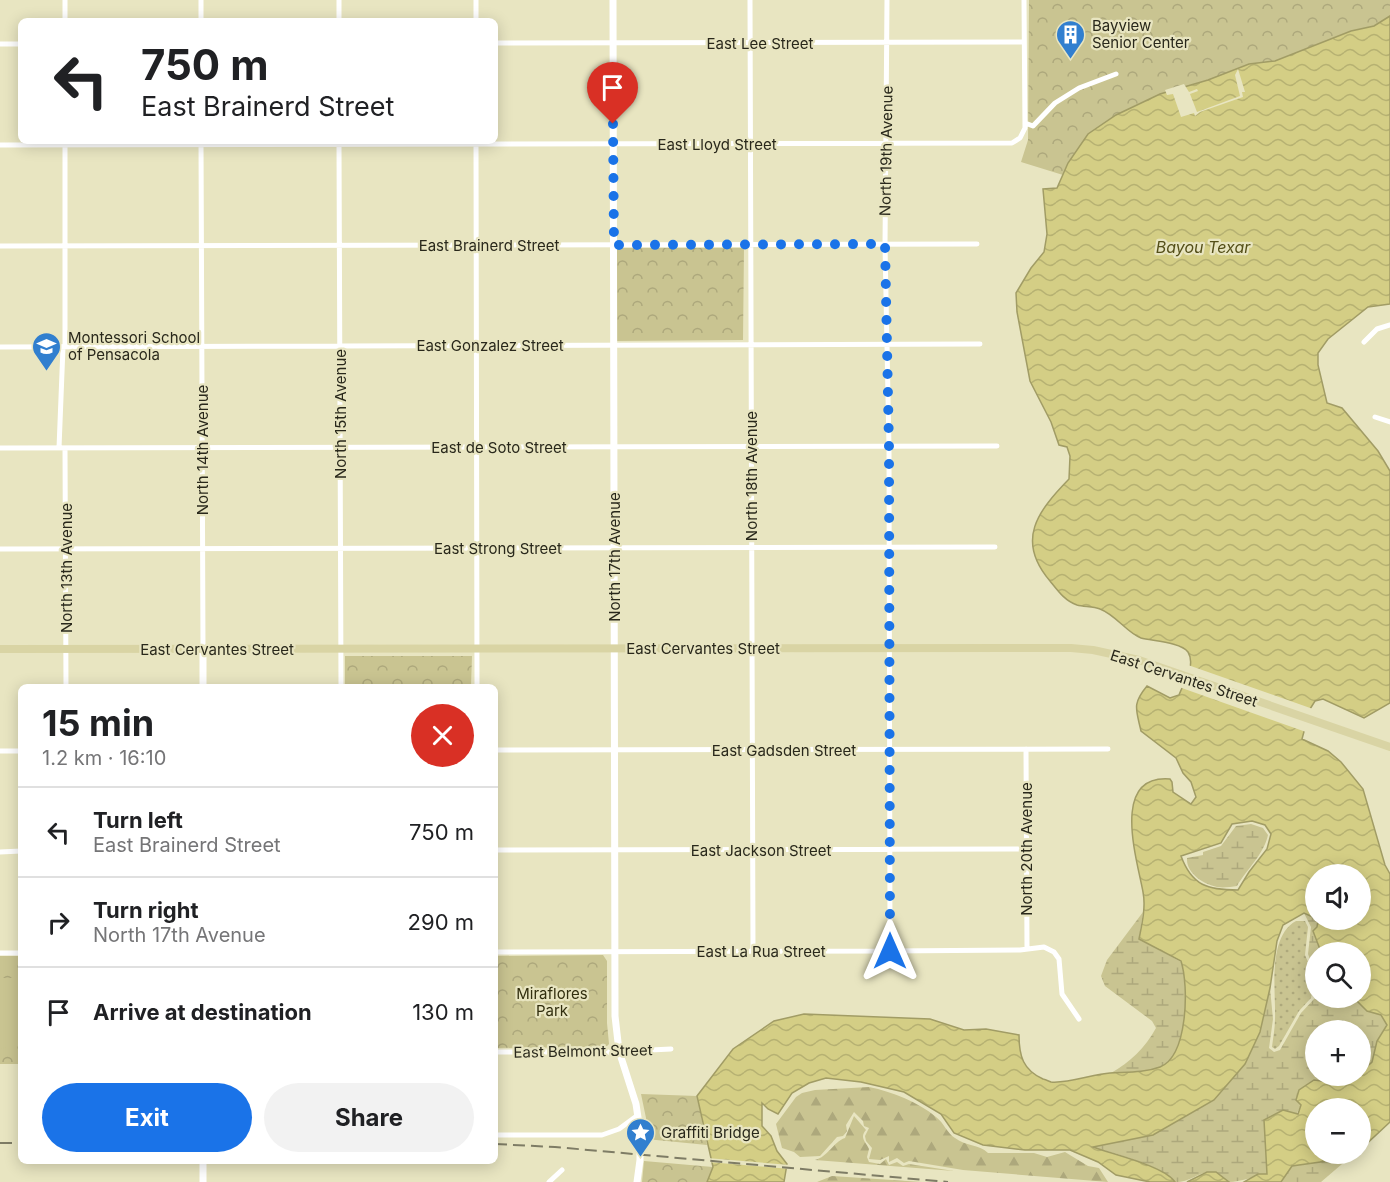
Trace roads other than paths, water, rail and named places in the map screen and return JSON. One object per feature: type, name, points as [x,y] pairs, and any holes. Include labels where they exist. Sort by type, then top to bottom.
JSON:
[{"type":"main road","name":"East Cervantes Street","points":[[0,649],[1071,648],[1119,655],[1390,747]]},
{"type":"street","points":[[65,0],[65,18]]},
{"type":"street","points":[[201,0],[201,18]]},
{"type":"street","points":[[339,0],[339,18]]},
{"type":"street","points":[[476,0],[476,18]]},
{"type":"street","name":"North 17th Avenue","points":[[613,0],[615,1016],[619,1051],[638,1114],[640,1160],[637,1182]]},
{"type":"street","name":"North 18th Avenue","points":[[750,0],[753,951]]},
{"type":"street","name":"North 19th Avenue","points":[[887,0],[885,244],[889,447],[890,951]]},
{"type":"street","points":[[1024,0],[1025,123]]},
{"type":"street","name":"East Lee Street","points":[[498,43],[1024,42]]},
{"type":"street","points":[[0,44],[18,44]]},
{"type":"street","name":"East Lloyd Street","points":[[498,143],[1012,143],[1020,138],[1025,123],[1033,126],[1055,103],[1079,88],[1116,74]]},
{"type":"street","name":"East Lloyd Street","points":[[0,145],[133,144]]},
{"type":"street","name":"North 14th Avenue","points":[[201,144],[203,684]]},
{"type":"street","name":"North 15th Avenue","points":[[339,144],[340,684]]},
{"type":"street","points":[[476,144],[477,684]]},
{"type":"street","name":"North 13th Avenue","points":[[65,145],[66,246],[62,448],[66,549],[66,684]]},
{"type":"street","name":"East Brainerd Street","points":[[0,246],[977,244]]},
{"type":"street","points":[[1364,342],[1377,329],[1390,325]]},
{"type":"street","name":"East Gonzalez Street","points":[[0,347],[980,344]]},
{"type":"street","points":[[1375,417],[1390,422]]},
{"type":"street","name":"East de Soto Street","points":[[0,448],[998,446]]},
{"type":"street","name":"East Strong Street","points":[[0,549],[995,547]]},
{"type":"street","name":"North 20th Avenue","points":[[1026,749],[1027,949]]},
{"type":"street","name":"East Gadsden Street","points":[[498,750],[1108,749]]},
{"type":"street","points":[[0,751],[18,751]]},
{"type":"street","name":"East Jackson Street","points":[[498,850],[1026,849]]},
{"type":"street","points":[[0,852],[18,851]]},
{"type":"street","name":"East La Rua Street","points":[[498,952],[890,951],[1044,947],[1057,955],[1061,964],[1062,994],[1079,1019]]},
{"type":"street","points":[[0,953],[18,953]]},
{"type":"street","name":"East Belmont Street","points":[[498,1052],[619,1051],[671,1048]]},
{"type":"street","points":[[498,1135],[602,1135],[620,1129],[638,1114]]},
{"type":"street","points":[[203,1164],[203,1182]]},
{"type":"street","points":[[549,1182],[562,1170]]},
{"type":"water","name":"Bayou Texar","points":[[1390,16],[1390,304],[1368,307],[1328,339],[1318,353],[1318,365],[1327,403],[1342,408],[1378,451],[1390,471],[1390,703],[1364,718],[1323,699],[1315,701],[1310,709],[1302,739],[1328,751],[1341,762],[1363,789],[1385,865],[1390,874],[1390,1122],[1371,1140],[1371,1098],[1305,1098],[1306,1164],[1292,1166],[1281,1182],[1244,1182],[1258,1174],[1267,1174],[1264,1120],[1283,1110],[1298,1114],[1301,1105],[1296,1100],[1299,1090],[1305,1086],[1371,1086],[1371,1063],[1377,1041],[1387,1025],[1381,1015],[1364,1008],[1371,1008],[1371,942],[1317,942],[1313,931],[1371,930],[1371,864],[1305,864],[1305,913],[1283,925],[1277,941],[1260,1032],[1245,1064],[1214,1100],[1153,1135],[1093,1147],[1149,1166],[1169,1176],[1175,1182],[1150,1182],[1116,1175],[1098,1162],[1070,1150],[1025,1150],[983,1145],[954,1133],[941,1114],[904,1092],[861,1082],[826,1078],[809,1083],[792,1093],[778,1114],[762,1103],[762,1126],[771,1136],[777,1151],[787,1164],[784,1182],[707,1182],[713,1167],[697,1096],[733,1049],[774,1021],[804,1014],[930,1019],[964,1030],[986,1029],[1019,1035],[1021,1056],[1027,1067],[1036,1075],[1051,1082],[1154,1069],[1169,1060],[1176,1049],[1184,1019],[1184,972],[1181,961],[1139,939],[1144,898],[1133,840],[1132,821],[1134,804],[1140,790],[1151,781],[1170,779],[1173,792],[1191,804],[1196,797],[1191,782],[1183,773],[1176,758],[1141,731],[1136,707],[1147,686],[1170,698],[1179,695],[1188,673],[1190,657],[1188,652],[1179,646],[1136,636],[1111,615],[1100,609],[1077,605],[1069,601],[1039,566],[1032,539],[1035,527],[1048,503],[1069,479],[1070,456],[1067,447],[1059,445],[1051,422],[1030,381],[1017,312],[1016,293],[1044,252],[1047,234],[1043,189],[1057,188],[1068,163],[1088,134],[1116,115],[1160,94],[1208,80],[1249,64],[1275,61],[1351,31],[1374,26]],"holes":[[[1252,821],[1265,825],[1271,834],[1267,849],[1238,890],[1218,889],[1202,884],[1190,874],[1181,856],[1221,843],[1232,824]]]},
{"type":"water","points":[[1207,1172],[1216,1172],[1229,1182],[1187,1182]]},
{"type":"railway","points":[[0,1143],[18,1143]]},
{"type":"railway","points":[[498,1144],[555,1147],[948,1182]]},
{"type":"place","name":"Bayview Senior Center","points":[[1071,60]]},
{"type":"place","name":"Montessori School of Pensacola","points":[[47,372]]},
{"type":"place","name":"Graffiti Bridge","points":[[640,1158]]},
{"type":"park label","name":"Miraflores Park","points":[[552,1002]]}]
